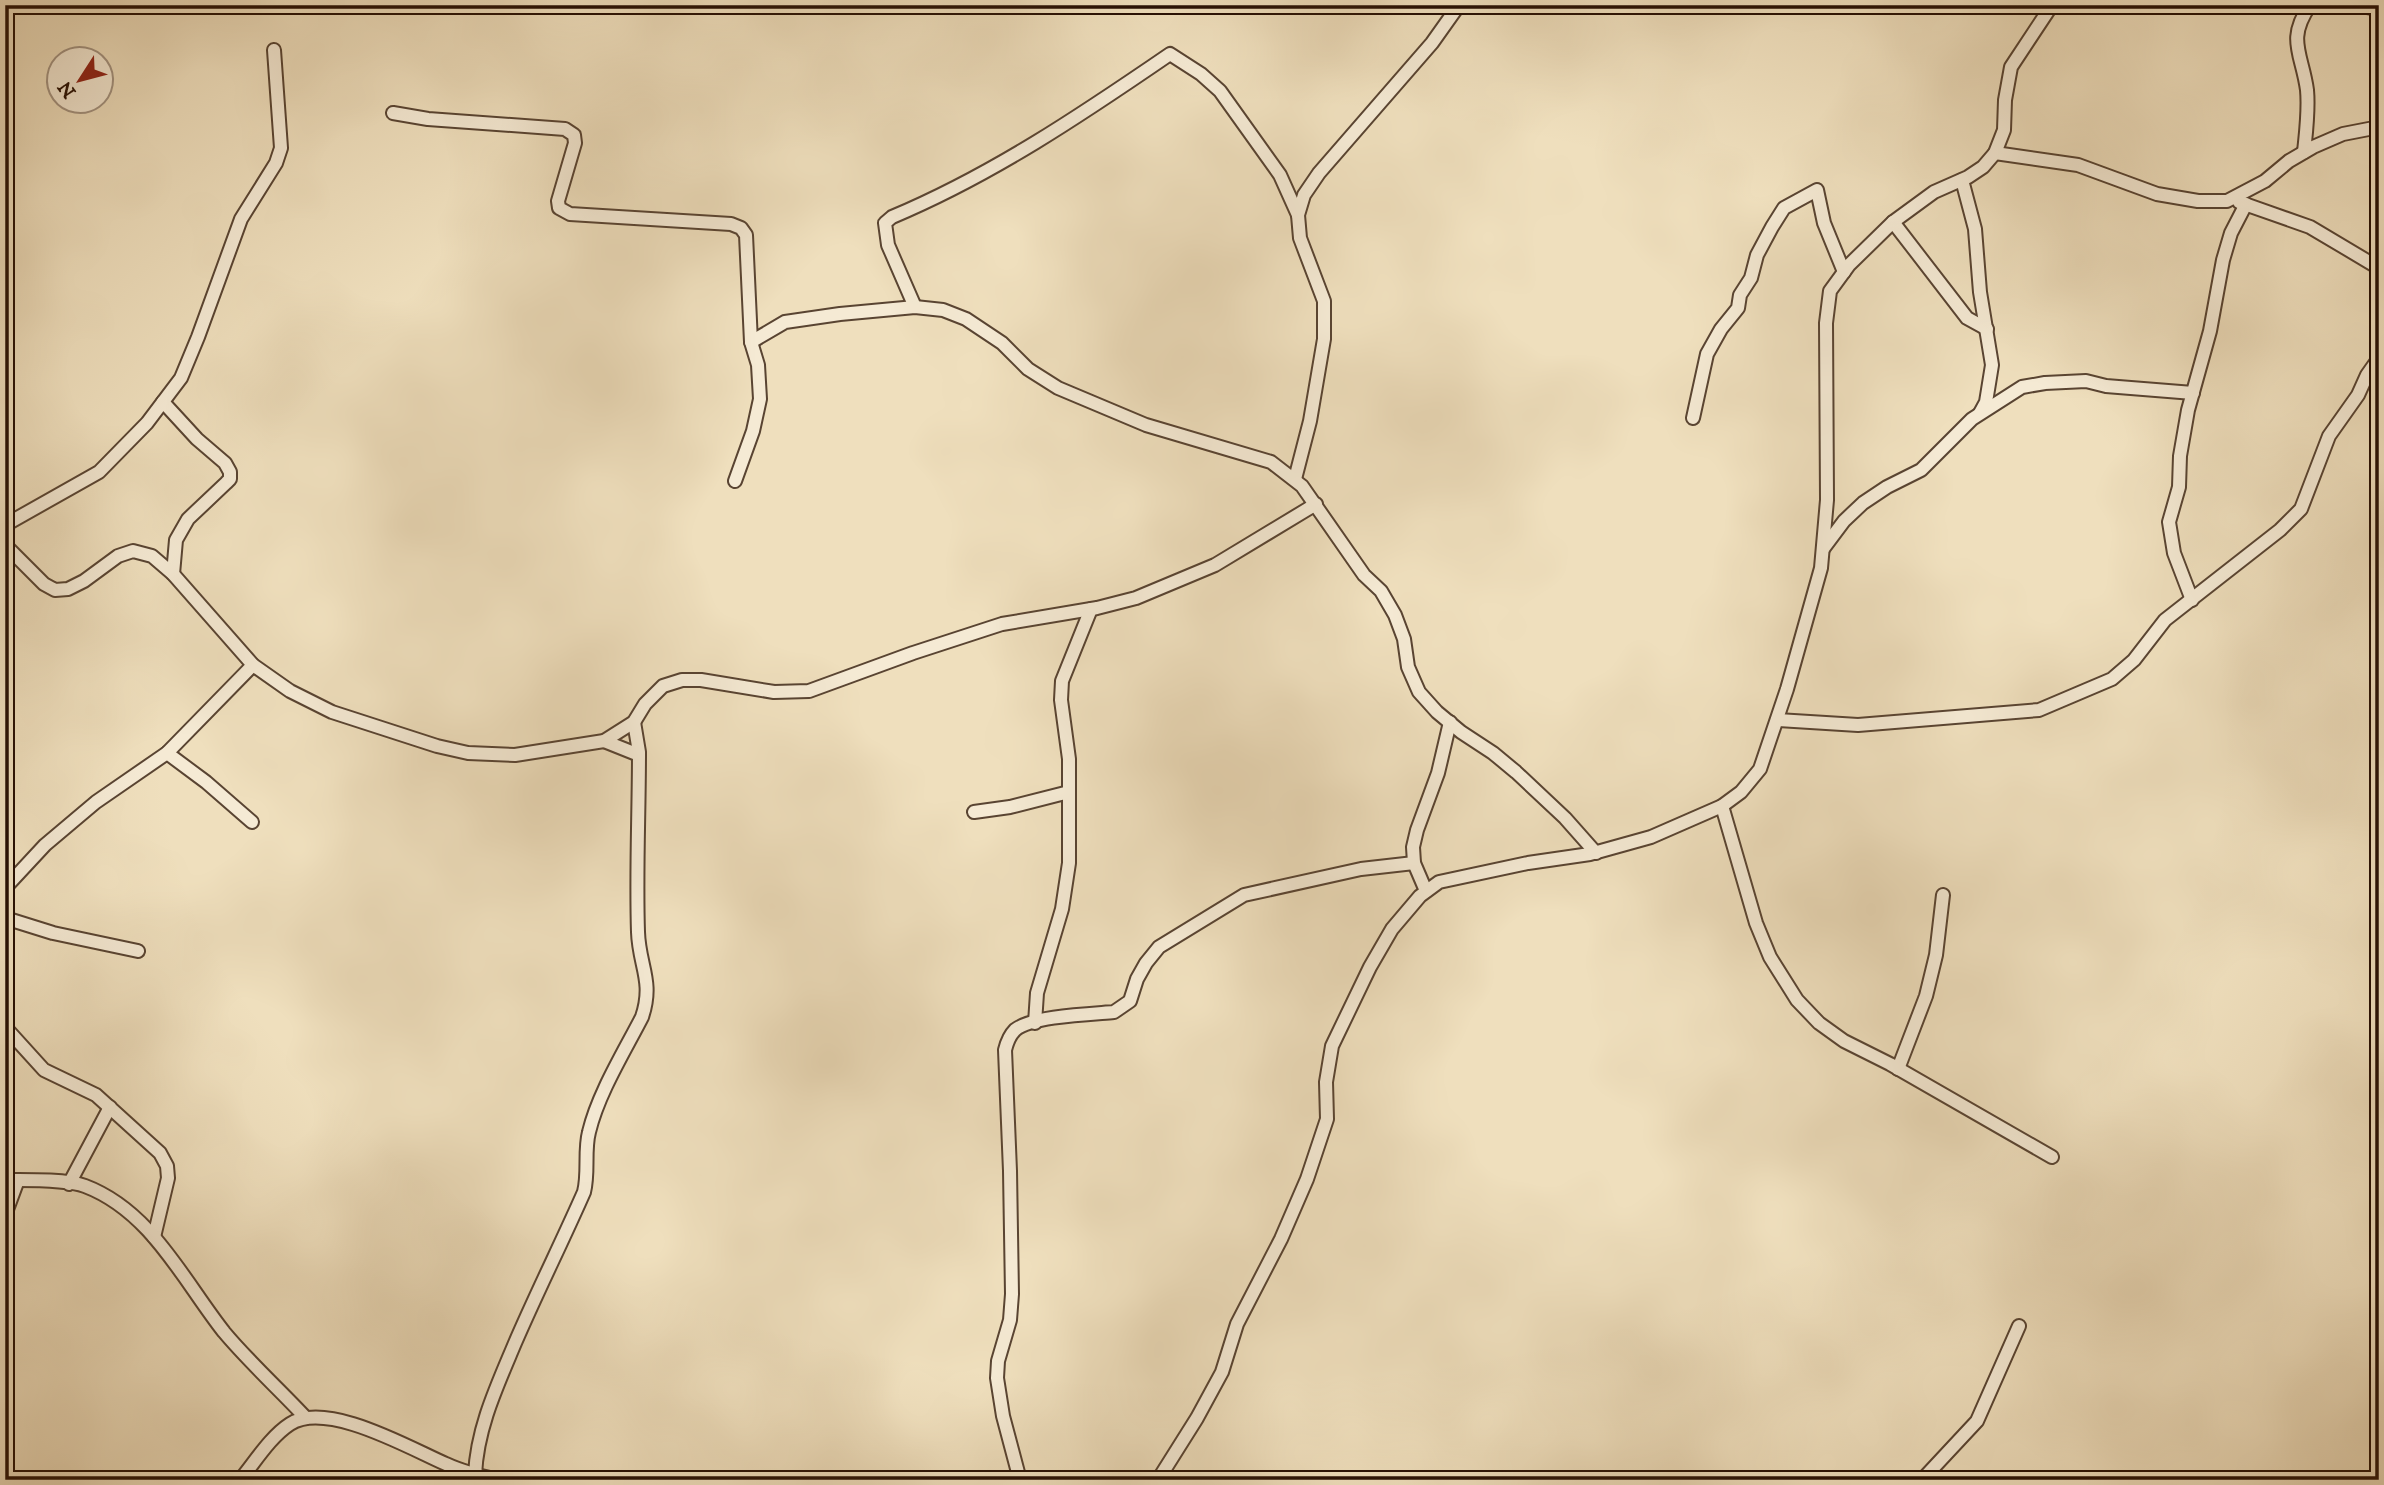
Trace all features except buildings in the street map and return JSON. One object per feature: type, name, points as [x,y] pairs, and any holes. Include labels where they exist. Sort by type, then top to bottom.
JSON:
[{"type":"street","points":[[1298,215],[1304,195],[1319,173],[1432,43],[1459,5]]},
{"type":"street","points":[[1158,1480],[1198,1418],[1222,1373],[1237,1324],[1281,1239],[1307,1179],[1327,1119],[1326,1082],[1332,1046],[1370,967],[1392,929],[1419,896],[1439,883],[1528,863],[1596,853],[1651,837],[1722,806],[1741,792],[1760,769],[1821,568],[1827,500],[1827,303],[1834,284],[1894,222],[1934,192],[1983,167],[1995,153],[2004,130],[2011,67],[2052,5]]},
{"type":"street","points":[[2304,152],[2307,93],[2296,33],[2310,5]]},
{"type":"street","points":[[2356,5],[2379,9]]},
{"type":"street","points":[[5,524],[99,472],[122,451],[181,378],[241,219],[276,163],[281,148],[274,50]]},
{"type":"street","points":[[915,307],[887,244],[885,223],[1040,140],[1087,112],[1170,54],[1220,91],[1280,175],[1298,215],[1300,238],[1324,300],[1324,339],[1310,421],[1295,479]]},
{"type":"street","points":[[393,113],[428,119],[565,129],[574,135],[575,143],[558,201],[564,212],[731,224],[741,228],[746,235],[751,342],[758,365],[760,399],[753,431],[735,481]]},
{"type":"street","points":[[2231,200],[2265,181],[2304,152],[2343,134],[2379,127]]},
{"type":"street","points":[[1995,153],[2078,165],[2157,194],[2197,201],[2231,200],[2246,204],[2310,227],[2379,268]]},
{"type":"street","points":[[1962,180],[1975,229],[1980,292],[1992,365],[1986,402],[1979,414]]},
{"type":"street","points":[[1693,418],[1707,354],[1721,329],[1738,308],[1740,295],[1751,278],[1757,255],[1784,208],[1817,190],[1824,223],[1844,271]]},
{"type":"street","points":[[2192,600],[2174,553],[2169,522],[2179,487],[2180,456],[2193,393],[2210,331],[2231,233],[2246,204]]},
{"type":"street","points":[[1894,222],[1967,318],[1987,329]]},
{"type":"street","points":[[751,342],[785,322],[915,307],[943,310],[967,319],[1002,342],[1028,369],[1058,388],[1146,425],[1271,462],[1295,479],[1364,575],[1381,591],[1395,615],[1404,639],[1408,667],[1419,692],[1450,722],[1516,772],[1565,818],[1596,853]]},
{"type":"street","points":[[1777,720],[1858,725],[2039,710],[2112,679],[2134,660],[2165,620],[2280,530],[2301,509],[2329,436],[2358,395],[2379,358]]},
{"type":"street","points":[[1822,549],[1844,521],[1863,503],[1921,470],[1979,414],[2022,387],[2087,381],[2106,386],[2193,393]]},
{"type":"street","points":[[163,402],[197,439],[225,463],[230,472],[230,478],[188,519],[176,540],[173,574]]},
{"type":"street","points":[[5,545],[44,584],[55,590],[68,589],[84,581],[118,556],[133,551],[152,556],[173,574],[253,665],[290,691],[332,712],[447,748],[468,753],[515,755],[604,741],[634,722],[645,704],[663,687],[682,680],[701,680],[775,692],[808,691],[1002,624],[1091,610],[1136,598],[1215,565],[1316,505]]},
{"type":"street","points":[[1035,1023],[1037,993],[1064,897],[1069,863],[1069,759],[1061,700],[1062,681],[1091,610]]},
{"type":"street","points":[[5,888],[45,845],[96,802],[167,753],[253,665]]},
{"type":"street","points":[[475,1475],[476,1452],[486,1413],[584,1192],[587,1180],[588,1133],[594,1115],[642,1017],[647,1001],[648,985],[638,936],[639,755],[634,722]]},
{"type":"street","points":[[1426,891],[1414,863],[1417,830],[1438,773],[1450,722]]},
{"type":"street","points":[[604,741],[639,755]]},
{"type":"street","points":[[167,753],[252,822]]},
{"type":"street","points":[[974,812],[1010,807],[1069,792]]},
{"type":"street","points":[[1722,806],[1756,923],[1770,957],[1797,1000],[1819,1023],[1844,1041],[2052,1157]]},
{"type":"street","points":[[1020,1480],[1003,1416],[997,1378],[998,1361],[1010,1320],[1012,1294],[1004,1050],[1008,1039],[1015,1030],[1035,1023],[1114,1012],[1123,1008],[1130,1000],[1137,979],[1159,947],[1244,895],[1361,869],[1414,863]]},
{"type":"street","points":[[1898,1069],[1926,996],[1936,955],[1943,895]]},
{"type":"street","points":[[5,918],[53,933],[138,951]]},
{"type":"street","points":[[5,1027],[44,1070],[96,1095],[160,1153],[167,1167],[165,1190],[154,1237]]},
{"type":"street","points":[[69,1184],[110,1107]]},
{"type":"street","points":[[5,1215],[12,1180],[83,1185],[110,1199],[154,1237],[178,1265],[226,1333],[306,1418]]},
{"type":"street","points":[[1922,1480],[1977,1421],[2019,1326]]},
{"type":"street","points":[[240,1480],[279,1434],[292,1423],[322,1416],[379,1432],[447,1465],[498,1480]]}]
